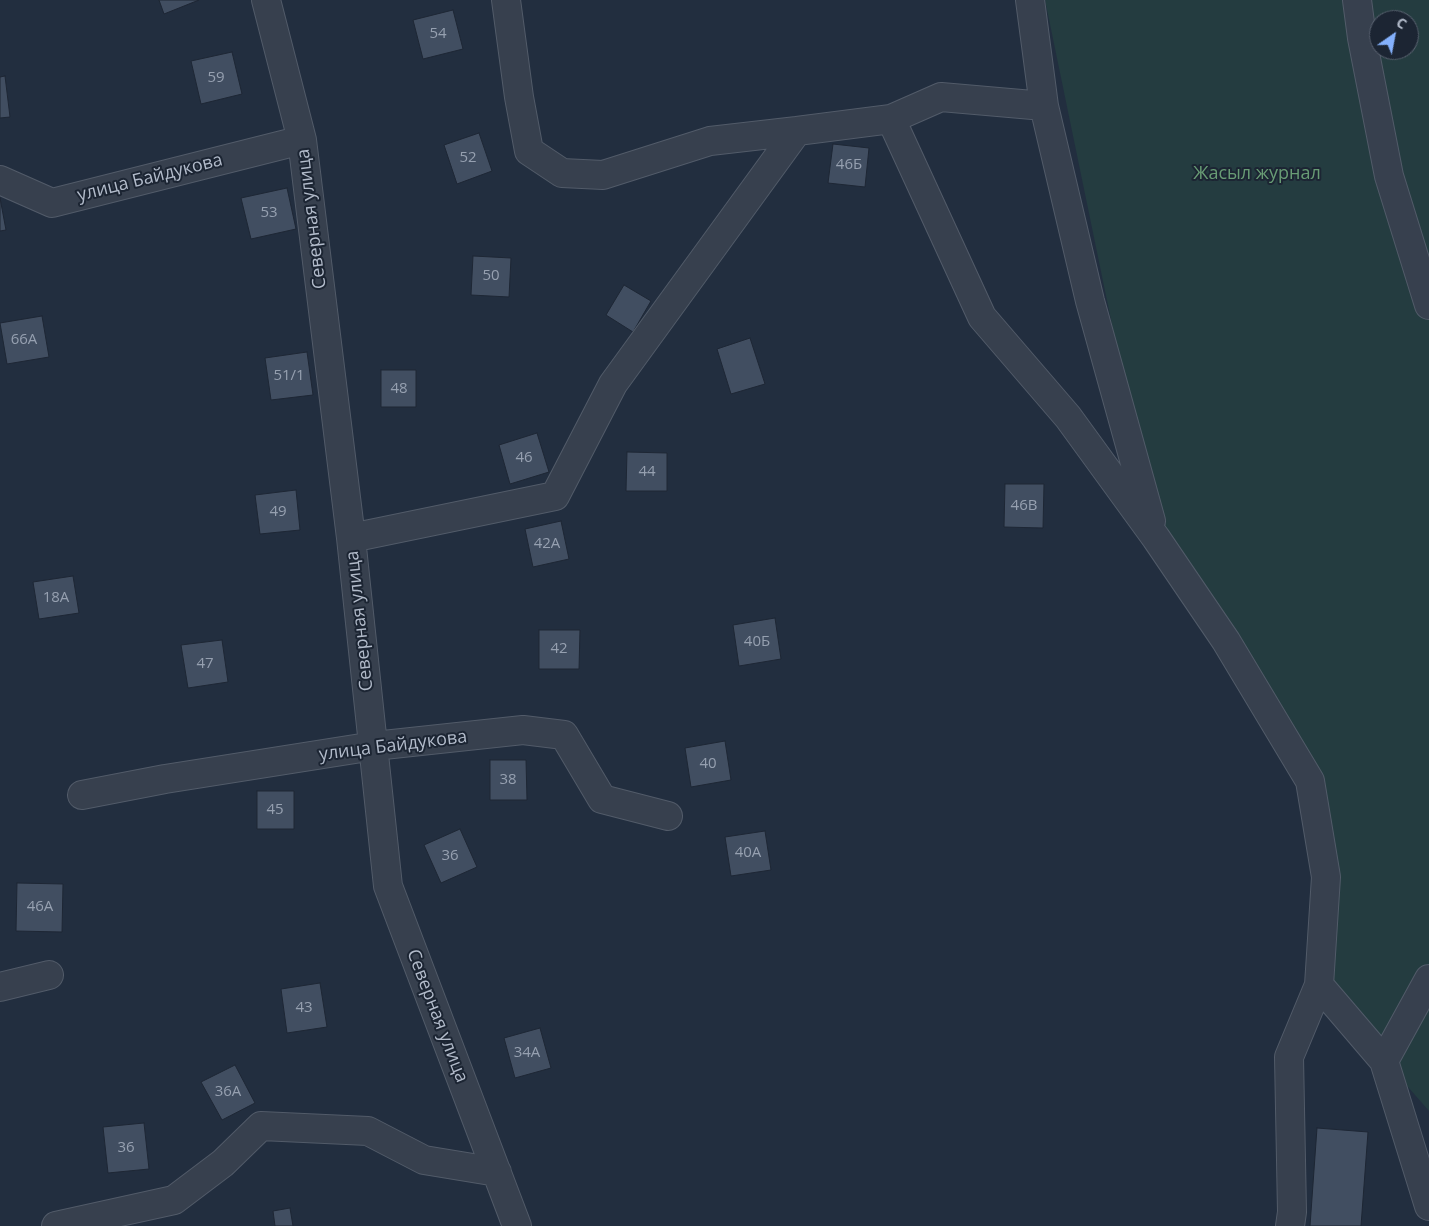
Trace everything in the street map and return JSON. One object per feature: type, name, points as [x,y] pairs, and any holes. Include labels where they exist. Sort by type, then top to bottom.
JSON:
[{"type":"street","name":"Северная улица","points":[[266,0],[302,140],[351,538],[388,886],[517,1226]]},
{"type":"street","points":[[506,0],[519,97],[529,151],[562,174],[603,174],[710,140],[892,119],[941,96],[1044,106]]},
{"type":"street","points":[[1030,0],[1044,106],[1090,301],[1156,538]]},
{"type":"street","points":[[1357,0],[1362,38],[1389,176],[1429,305]]},
{"type":"street","points":[[892,119],[982,317],[1068,417],[1156,538],[1226,641],[1310,781],[1326,878],[1319,986],[1289,1057],[1292,1212],[1290,1226]]},
{"type":"street","points":[[351,538],[555,496],[613,384],[798,131]]},
{"type":"street","name":"улица Байдукова","points":[[0,180],[52,203],[302,140]]},
{"type":"street","name":"улица Байдукова","points":[[82,795],[165,779],[374,746],[523,730],[564,735],[602,799],[668,816]]},
{"type":"street","points":[[0,986],[49,975]]},
{"type":"street","points":[[1384,1061],[1429,979]]},
{"type":"street","points":[[1319,986],[1384,1061],[1429,1206]]},
{"type":"street","points":[[56,1226],[174,1200],[223,1163],[260,1126],[368,1131],[424,1160],[497,1172]]},
{"type":"green space","name":"Жасыл журнал","points":[[1045,0],[1429,0],[1429,1111],[1319,985],[1310,781],[1156,538]]},
{"type":"building","points":[[159,0],[199,0],[164,14]]},
{"type":"building","points":[[453,10],[463,49],[423,59],[413,20]]},
{"type":"building","points":[[232,52],[242,94],[201,104],[191,61]]},
{"type":"building","points":[[5,76],[10,117],[0,118],[0,77]]},
{"type":"building","points":[[479,133],[492,171],[457,184],[444,145]]},
{"type":"building","points":[[833,144],[869,148],[865,187],[828,183]]},
{"type":"building","points":[[287,188],[296,229],[251,239],[241,198]]},
{"type":"building","points":[[0,198],[6,230],[0,231]]},
{"type":"building","points":[[473,256],[511,258],[509,297],[471,295]]},
{"type":"building","points":[[624,285],[651,301],[633,332],[606,315]]},
{"type":"building","points":[[42,316],[49,357],[7,364],[0,323]]},
{"type":"building","points":[[750,338],[765,384],[731,394],[717,349]]},
{"type":"building","points":[[307,352],[313,395],[271,400],[265,358]]},
{"type":"building","points":[[381,370],[416,370],[416,407],[381,407]]},
{"type":"building","points":[[537,433],[549,472],[510,484],[499,445]]},
{"type":"building","points":[[627,452],[667,453],[667,491],[626,491]]},
{"type":"building","points":[[1005,484],[1044,484],[1043,528],[1004,527]]},
{"type":"building","points":[[296,490],[300,530],[260,534],[255,495]]},
{"type":"building","points":[[561,521],[569,559],[533,567],[525,529]]},
{"type":"building","points":[[73,576],[79,613],[39,619],[33,582]]},
{"type":"building","points":[[775,618],[781,659],[739,666],[733,625]]},
{"type":"building","points":[[539,630],[580,630],[579,669],[539,669]]},
{"type":"building","points":[[222,640],[228,682],[188,688],[181,645]]},
{"type":"building","points":[[725,741],[731,780],[691,787],[685,748]]},
{"type":"building","points":[[490,760],[526,760],[527,800],[490,800]]},
{"type":"building","points":[[257,791],[294,791],[294,829],[257,829]]},
{"type":"building","points":[[460,829],[477,867],[441,883],[424,845]]},
{"type":"building","points":[[765,831],[771,870],[731,876],[725,837]]},
{"type":"building","points":[[17,883],[63,884],[62,932],[16,931]]},
{"type":"building","points":[[320,983],[327,1027],[287,1033],[281,989]]},
{"type":"building","points":[[540,1028],[551,1068],[515,1078],[504,1038]]},
{"type":"building","points":[[235,1065],[255,1103],[222,1120],[201,1082]]},
{"type":"building","points":[[144,1123],[149,1169],[108,1173],[103,1127]]},
{"type":"building","points":[[1317,1128],[1368,1132],[1361,1226],[1310,1226]]},
{"type":"building","points":[[290,1208],[293,1226],[275,1226],[273,1211]]}]
